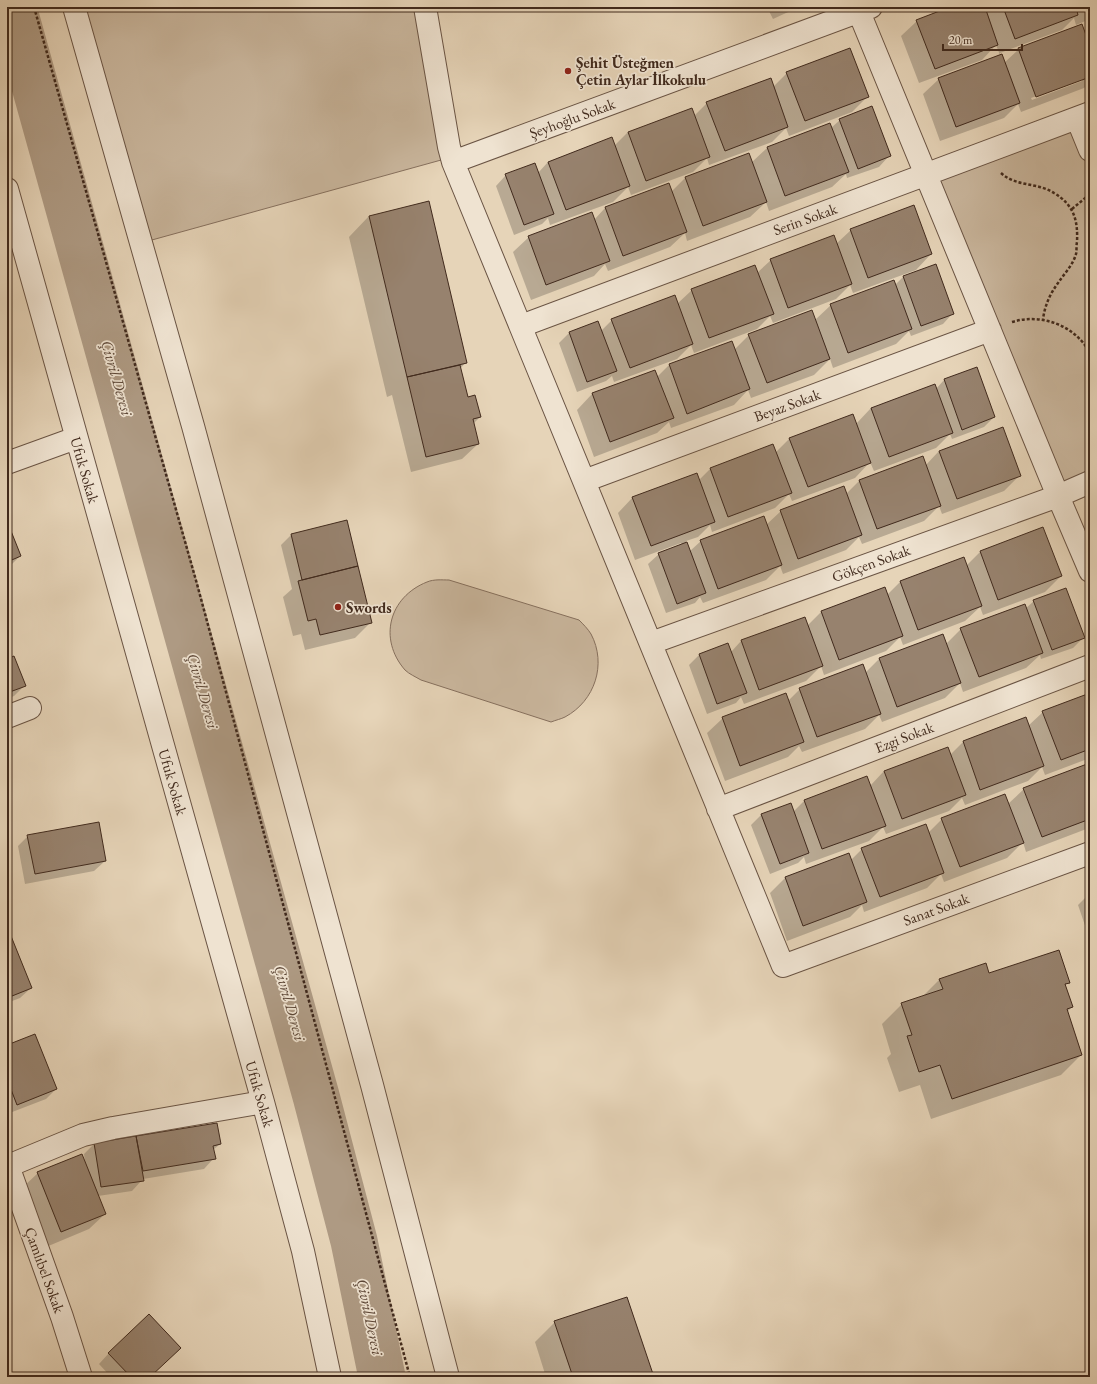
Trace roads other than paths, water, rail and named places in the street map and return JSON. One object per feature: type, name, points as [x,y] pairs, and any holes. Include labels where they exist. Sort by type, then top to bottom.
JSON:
[{"type":"street","points":[[74,7],[193,426],[370,1077],[448,1377]]},
{"type":"street","points":[[426,7],[448,142],[454,162],[718,809]]},
{"type":"street","points":[[865,9],[926,174],[1090,571]]},
{"type":"street","name":"Şeyhoğlu Sokak","points":[[454,162],[865,9]]},
{"type":"street","points":[[1083,115],[1090,150]]},
{"type":"street","name":"Serin Sokak","points":[[520,326],[1083,115]]},
{"type":"street","name":"Ufuk Sokak","points":[[7,189],[263,1102],[303,1251],[330,1377]]},
{"type":"street","name":"Beyaz Sokak","points":[[584,481],[990,330]]},
{"type":"street","points":[[7,463],[76,438]]},
{"type":"street","name":"Gökçen Sokak","points":[[651,643],[1058,496],[1090,482]]},
{"type":"street","name":"Ezgi Sokak","points":[[718,809],[1090,666]]},
{"type":"street","points":[[7,717],[30,708]]},
{"type":"street","name":"Sanat Sokak","points":[[718,809],[783,966],[1090,853]]},
{"type":"street","points":[[8,1164],[83,1135],[113,1128],[263,1102]]},
{"type":"street","name":"Çamlıbel Sokak","points":[[8,1164],[62,1317],[81,1377]]},
{"type":"waterway","name":"Çivril Deresi","points":[[13,7],[316,1096],[354,1241],[382,1377]]},
{"type":"place","name":"Şehit Üsteğmen Çetin Aylar İlkokulu","points":[[568,71]]},
{"type":"place","name":"Swords","points":[[338,607]]}]
